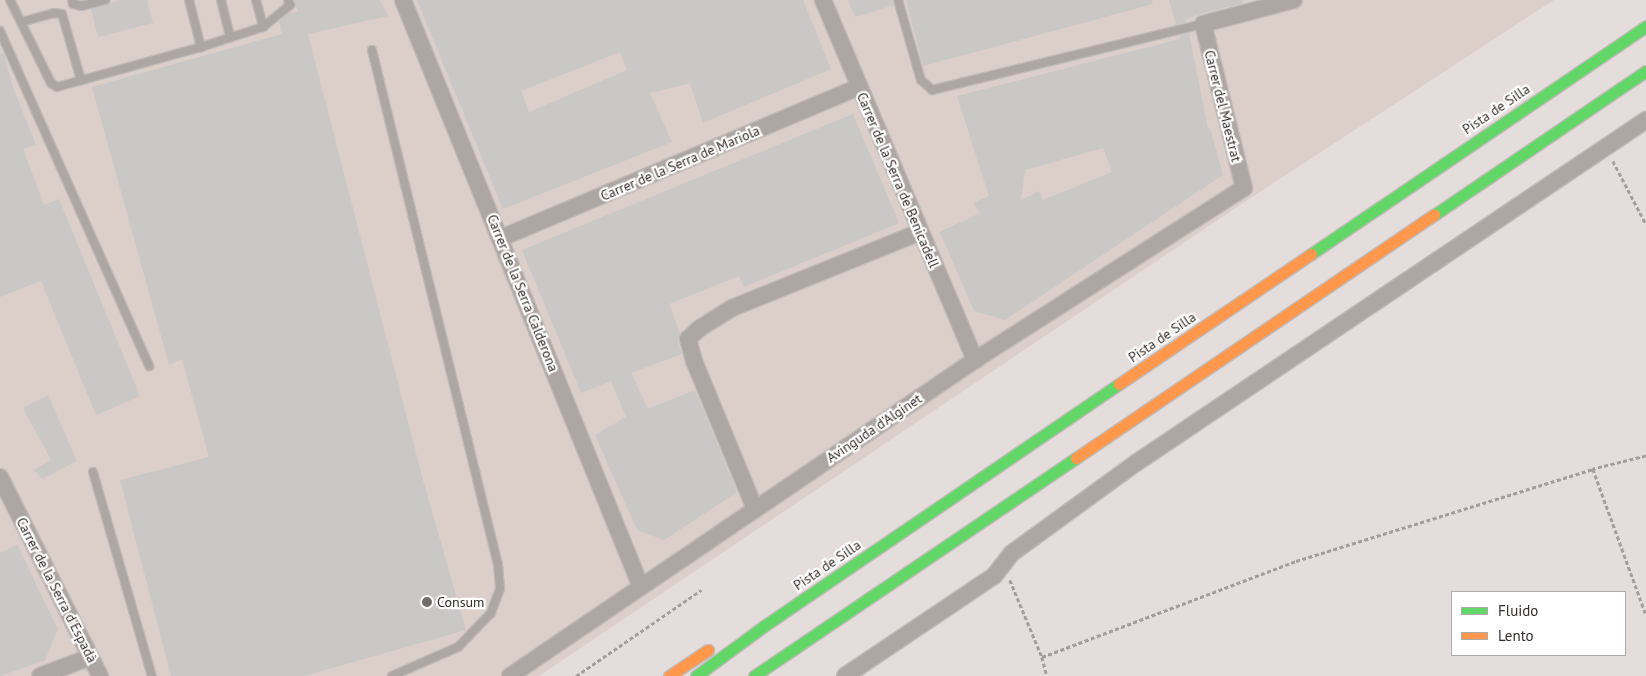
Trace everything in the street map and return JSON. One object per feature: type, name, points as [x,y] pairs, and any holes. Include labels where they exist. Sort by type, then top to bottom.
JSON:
[{"type":"highway","name":"Pista de Silla","points":[[696,676],[764,626],[1646,26]]},
{"type":"highway","points":[[754,676],[1646,70]]},
{"type":"highway","points":[[732,636],[764,626]]},
{"type":"highway","points":[[669,676],[717,644]]},
{"type":"street","name":"Carrer de la Serra Calderona","points":[[404,0],[641,587]]},
{"type":"street","name":"Carrer de la Serra de Benicadell","points":[[823,0],[975,360]]},
{"type":"street","points":[[1203,24],[1294,0]]},
{"type":"street","name":"Carrer del Maestrat","points":[[1203,24],[1244,188]]},
{"type":"street","name":"Carrer de la Serra de Mariola","points":[[501,238],[859,87]]},
{"type":"street","points":[[845,676],[994,576],[1012,553],[1136,463],[1646,120]]},
{"type":"street","name":"Avinguda d'Alginet","points":[[510,676],[975,360],[1244,188]]},
{"type":"street","points":[[755,509],[694,361],[688,339],[700,328],[732,308],[920,232]]},
{"type":"street","name":"Carrer de la Serra d'Espadà","points":[[0,477],[100,676]]},
{"type":"street","points":[[40,676],[90,657]]},
{"type":"lane","points":[[10,0],[51,83],[57,87],[201,47],[263,27],[290,5],[288,0]]},
{"type":"lane","points":[[72,0],[73,4],[81,6],[105,0]]},
{"type":"lane","points":[[189,0],[201,47]]},
{"type":"lane","points":[[221,0],[230,37]]},
{"type":"lane","points":[[256,0],[263,27]]},
{"type":"lane","points":[[898,0],[921,80],[932,90],[1203,24]]},
{"type":"lane","points":[[21,22],[54,13],[62,14],[81,80]]},
{"type":"lane","points":[[0,30],[149,366]]},
{"type":"lane","points":[[372,50],[498,565],[500,589],[491,613],[458,647],[392,676]]},
{"type":"lane","points":[[93,472],[152,676]]},
{"type":"path","points":[[1607,147],[1646,224]]},
{"type":"path","points":[[1042,657],[1296,561],[1593,469],[1646,456]]},
{"type":"path","points":[[1593,469],[1646,615]]},
{"type":"path","points":[[1004,565],[1042,657],[1047,676]]},
{"type":"path","points":[[576,676],[701,590]]},
{"type":"shaded area","points":[[0,0],[1554,0],[1246,201],[539,676],[0,676]]},
{"type":"building","points":[[121,0],[147,0],[153,23],[98,37],[91,9]]},
{"type":"building","points":[[294,0],[380,0],[388,16],[308,34],[423,480],[466,630],[304,676],[171,676],[120,480],[209,457],[182,359],[169,365],[92,87],[282,34],[279,21],[288,14],[298,12]]},
{"type":"building","points":[[417,0],[803,0],[831,69],[703,123],[690,83],[650,93],[672,142],[503,209]],"holes":[[[620,52],[627,70],[529,112],[521,91]]]},
{"type":"building","points":[[848,0],[892,0],[894,5],[855,17]]},
{"type":"building","points":[[906,0],[1152,0],[1153,4],[923,66]]},
{"type":"building","points":[[1169,0],[1242,0],[1243,3],[1200,14],[1176,25]]},
{"type":"building","points":[[1189,33],[1208,129],[1210,128],[1223,175],[1005,320],[974,311],[940,232],[980,213],[973,203],[989,196],[957,96],[1180,39],[1179,36]],"holes":[[[1103,148],[1112,172],[1043,200],[1039,191],[1021,200],[1025,170]]]},
{"type":"building","points":[[4,53],[12,85],[36,145],[23,149],[44,205],[59,199],[140,396],[96,415],[41,281],[0,297],[0,54]]},
{"type":"building","points":[[853,114],[899,223],[744,287],[739,276],[669,304],[680,333],[678,341],[682,354],[631,373],[648,409],[695,390],[737,492],[664,540],[637,530],[595,435],[626,417],[611,381],[581,393],[522,250]]},
{"type":"building","points":[[48,395],[77,461],[42,479],[34,470],[51,460],[23,408]]},
{"type":"building","points":[[17,545],[58,629],[45,660],[0,676],[0,553]]},
{"type":"traffic: fast","points":[[1311,254],[1646,26]]},
{"type":"traffic: fast","points":[[1434,215],[1646,71]]},
{"type":"traffic: fast","points":[[696,676],[764,626],[1119,384]]},
{"type":"traffic: fast","points":[[754,676],[1076,458]]},
{"type":"traffic: slow","points":[[1076,458],[1434,215]]},
{"type":"traffic: slow","points":[[1119,384],[1311,254]]},
{"type":"traffic: slow","points":[[669,676],[708,650]]},
{"type":"place","name":"Consum","points":[[427,602]]}]
